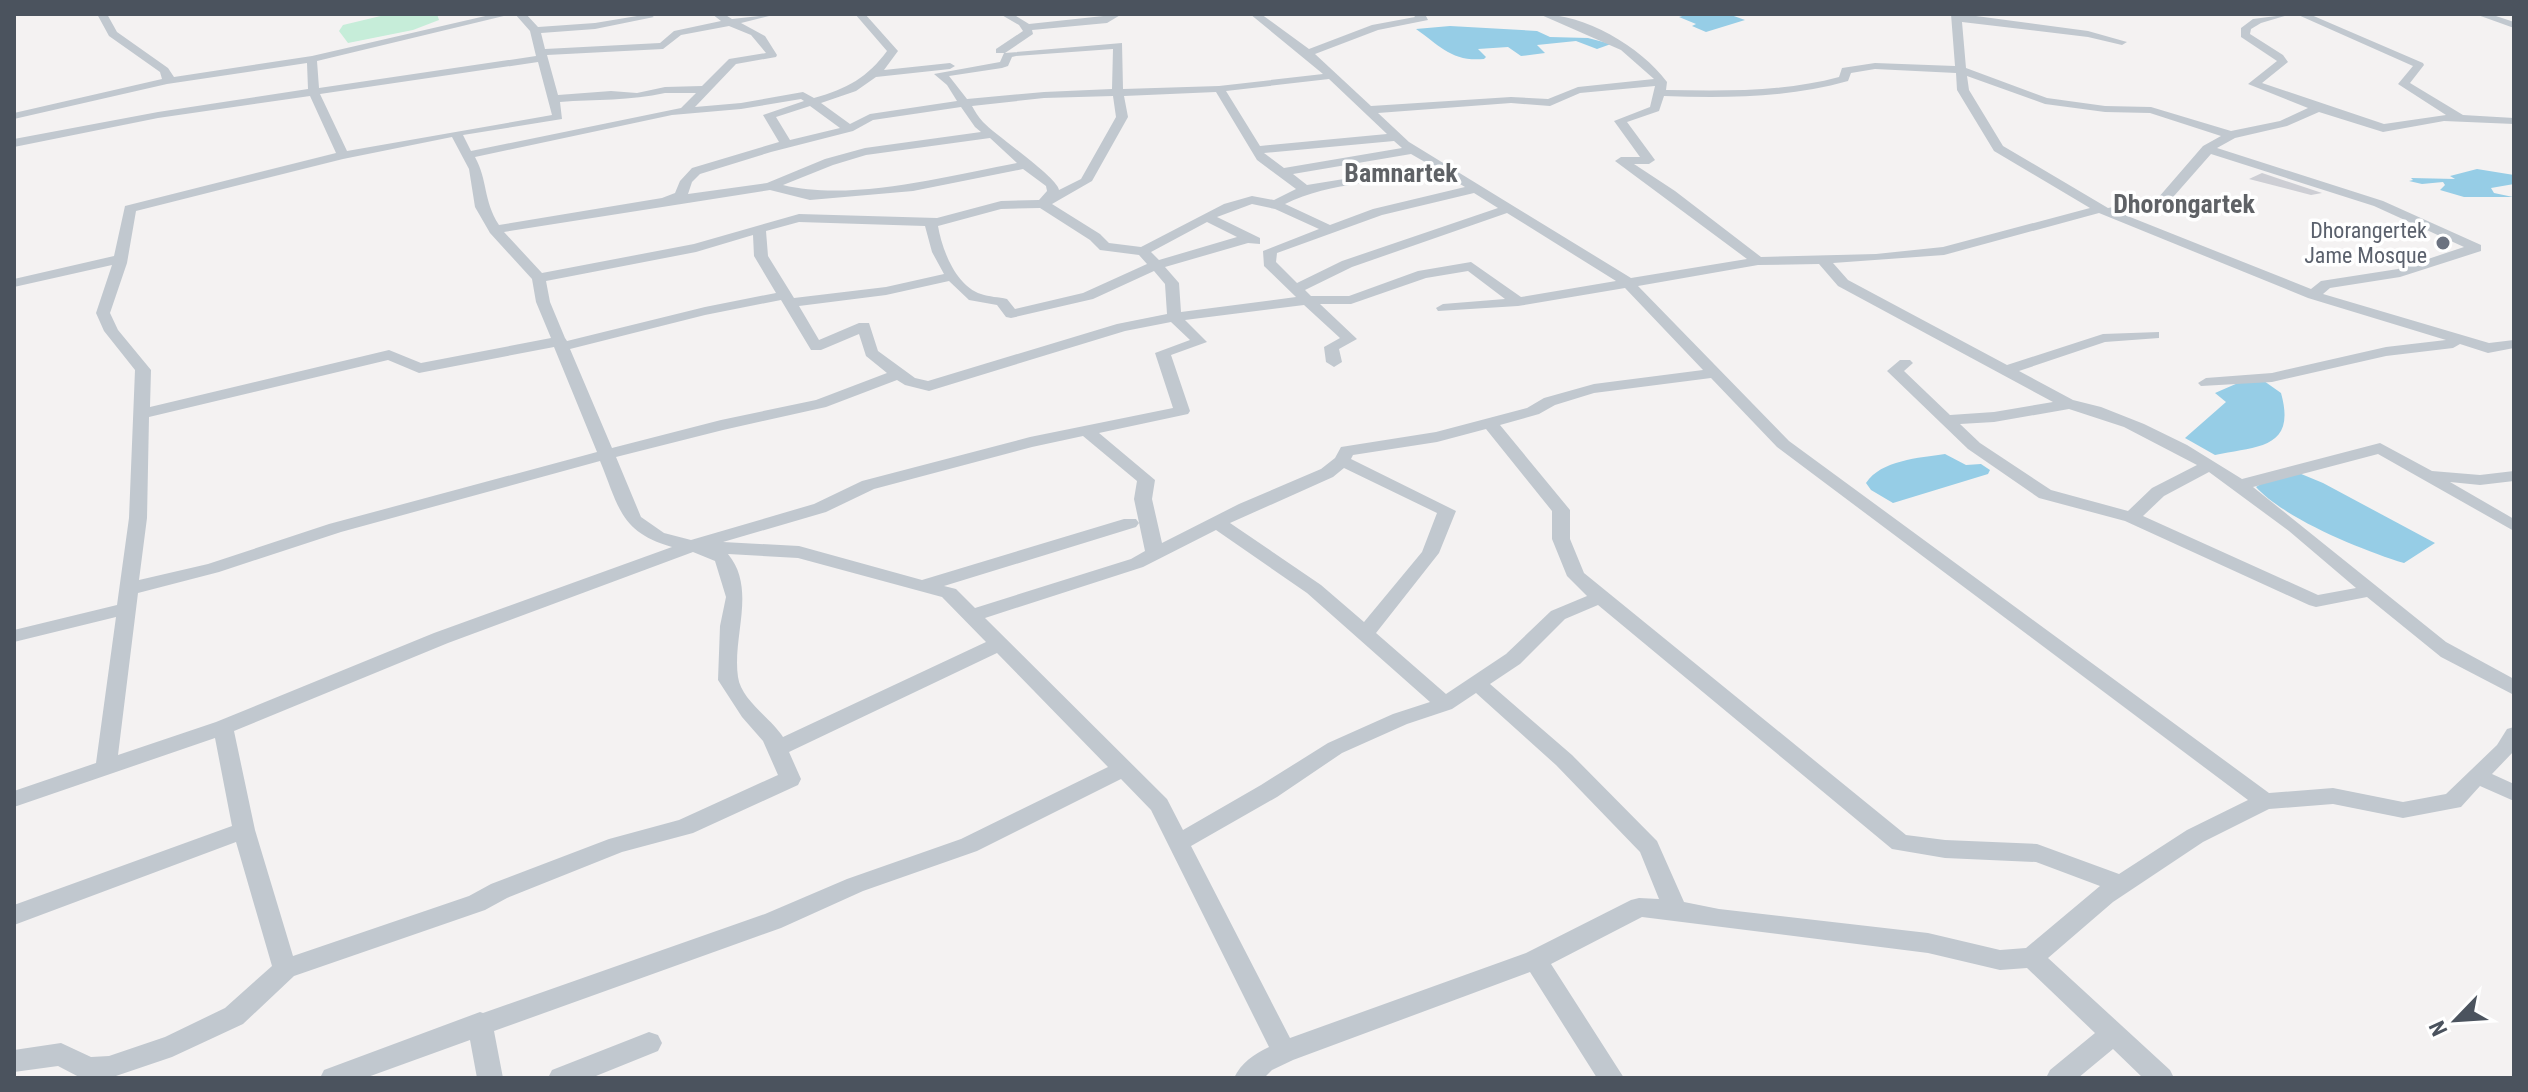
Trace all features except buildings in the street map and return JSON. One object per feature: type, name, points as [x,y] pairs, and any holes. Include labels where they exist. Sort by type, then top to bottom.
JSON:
[{"type":"street","points":[[102,14],[113,34],[164,70],[169,75],[167,81]]},
{"type":"street","points":[[14,116],[167,81],[312,59],[507,14]]},
{"type":"street","points":[[106,767],[138,518],[143,370],[111,331],[103,313],[121,259],[130,209],[343,155],[558,117],[535,30],[520,14]]},
{"type":"street","points":[[684,111],[733,61],[772,55],[764,39],[747,27],[730,25],[717,14]]},
{"type":"street","points":[[14,143],[158,115],[314,93],[541,55],[663,46],[674,31],[730,25],[772,14]]},
{"type":"street","points":[[786,144],[769,115],[841,95],[869,75],[893,51],[860,14]]},
{"type":"street","points":[[1005,14],[1027,27],[1107,20],[1117,14]]},
{"type":"street","points":[[1255,14],[1308,53],[1413,150],[1626,281],[1783,444],[2265,801]]},
{"type":"street","points":[[1308,53],[1376,27],[1424,18],[1418,14]]},
{"type":"street","points":[[1544,14],[1618,45],[1651,66],[1661,87],[1655,109],[1620,121],[1649,160],[1621,161],[1671,194],[1758,261]]},
{"type":"street","points":[[2286,14],[2257,21],[2246,28],[2245,35],[2283,62],[2254,84],[2383,128],[2459,118],[2514,121]]},
{"type":"street","points":[[2301,14],[2419,65],[2404,84],[2459,118]]},
{"type":"street","points":[[2480,14],[2514,25]]},
{"type":"street","points":[[2122,42],[2088,34],[1956,16],[1963,90],[1998,148],[2104,210],[2313,295],[2488,348],[2514,344]]},
{"type":"street","points":[[535,30],[650,18]]},
{"type":"street","points":[[869,75],[915,71],[992,57],[1029,32],[1027,27]]},
{"type":"street","points":[[539,278],[696,248],[799,218],[931,222],[1001,205],[1043,204],[1086,181],[1122,117],[1117,93],[1118,45],[1016,53],[1008,55],[1004,64],[998,66],[940,74],[951,83],[979,125],[1052,184],[1053,191],[1043,204]]},
{"type":"street","points":[[312,59],[314,93],[343,155]]},
{"type":"street","points":[[1368,110],[1511,100],[1550,103],[1578,90],[1661,87],[1711,94],[1811,88],[1844,79],[1846,70],[1875,66],[1962,70],[2045,101],[2105,109],[2151,110],[2231,135]]},
{"type":"street","points":[[665,201],[681,195],[686,181],[696,171],[849,129],[870,117],[1044,95],[1219,89],[1330,76]]},
{"type":"street","points":[[553,99],[611,94],[637,96],[665,90],[707,89]]},
{"type":"street","points":[[1219,89],[1261,157],[1305,189]]},
{"type":"street","points":[[469,155],[607,124],[803,95],[849,129]]},
{"type":"street","points":[[1443,308],[1518,302],[1626,281],[1758,261],[1944,251],[2104,210],[2162,201],[2207,149],[2231,135],[2283,124],[2318,108]]},
{"type":"street","points":[[14,1061],[61,1054],[88,1069],[109,1067],[172,1046],[234,1016],[285,969],[477,903],[499,891],[617,845],[685,827],[790,779],[772,737],[749,712],[728,680],[730,626],[735,597],[723,558],[658,537],[633,520],[543,302],[539,278],[495,230],[481,207],[475,169],[456,133]]},
{"type":"street","points":[[495,230],[770,186],[829,162],[865,152],[993,134]]},
{"type":"street","points":[[1257,150],[1397,137]]},
{"type":"street","points":[[2207,149],[2337,189],[2425,223],[2476,248],[2400,273],[2326,284],[2313,295]]},
{"type":"street","points":[[1283,172],[1413,150]]},
{"type":"street","points":[[770,186],[810,196],[913,187],[1027,165]]},
{"type":"street","points":[[1276,204],[1305,189],[1405,175],[1438,167]]},
{"type":"street","points":[[1270,251],[1378,212],[1473,189]]},
{"type":"street","points":[[1043,204],[1105,247],[1143,251],[1253,200],[1296,213],[1329,229]]},
{"type":"street","points":[[1302,295],[1347,264],[1506,209]]},
{"type":"street","points":[[1209,218],[1270,251]]},
{"type":"street","points":[[931,222],[932,238],[953,276],[972,297],[1002,302],[1011,314],[1088,296],[1156,265],[1249,238]]},
{"type":"street","points":[[759,229],[761,256],[816,347],[864,326],[871,353],[910,382],[929,386],[1122,327],[1302,295],[1351,300],[1423,274],[1471,266],[1518,302]]},
{"type":"street","points":[[14,799],[223,727],[441,638],[691,546],[820,508],[868,485],[1085,430],[1182,411],[1163,353],[1200,342],[1174,317],[1172,283],[1143,251]]},
{"type":"street","points":[[1270,251],[1269,263],[1350,339],[1331,347],[1334,362]]},
{"type":"street","points":[[14,283],[121,259]]},
{"type":"street","points":[[1822,259],[1843,283],[2069,404]]},
{"type":"street","points":[[140,414],[389,355],[419,368],[561,344],[788,299],[886,291],[953,276]]},
{"type":"street","points":[[2006,370],[2103,338],[2154,335]]},
{"type":"street","points":[[2206,383],[2277,377],[2365,353],[2418,344],[2472,343]]},
{"type":"street","points":[[1905,363],[1895,371],[1946,420],[1974,446],[2045,494],[2131,517],[2316,601],[2360,593]]},
{"type":"street","points":[[972,616],[1137,563],[1217,522],[1309,482],[1342,461],[1347,451],[1437,437],[1533,411],[1546,401],[1574,393],[1712,373]]},
{"type":"street","points":[[14,636],[335,528],[721,425],[820,404],[898,374]]},
{"type":"street","points":[[1946,420],[1994,417],[2069,404],[2092,407],[2149,432],[2240,485],[2335,557],[2441,648],[2514,688]]},
{"type":"street","points":[[1489,422],[1561,510],[1561,539],[1576,576],[1900,843],[1945,849],[2037,853],[2122,885]]},
{"type":"street","points":[[1085,430],[1146,480],[1143,499],[1155,554]]},
{"type":"street","points":[[2240,485],[2380,448],[2514,526]]},
{"type":"street","points":[[1342,461],[1447,511],[1430,553],[1369,629]]},
{"type":"street","points":[[2131,517],[2158,492],[2209,465]]},
{"type":"street","points":[[2429,474],[2480,480],[2514,476]]},
{"type":"street","points":[[1217,522],[1314,589],[1445,704]]},
{"type":"street","points":[[922,586],[1130,523]]},
{"type":"street","points":[[691,546],[799,552],[949,593],[1159,805],[1284,1052]]},
{"type":"street","points":[[1180,842],[1269,791],[1335,748],[1400,719],[1445,704],[1513,659],[1558,615],[1600,597]]},
{"type":"street","points":[[777,749],[999,644]]},
{"type":"street","points":[[1477,683],[1564,760],[1649,847],[1675,910]]},
{"type":"street","points":[[223,727],[244,830],[285,969]]},
{"type":"street","points":[[1247,1078],[1263,1062],[1284,1052],[1535,960],[1639,907],[1928,943],[2000,960],[2032,958],[2105,895],[2195,836],[2265,801],[2333,796],[2403,810],[2453,801],[2504,750],[2514,734]]},
{"type":"street","points":[[333,1078],[773,921],[855,885],[969,845],[1123,769]]},
{"type":"street","points":[[2477,776],[2514,793]]},
{"type":"street","points":[[14,915],[244,830]]},
{"type":"street","points":[[2032,958],[2161,1078]]},
{"type":"street","points":[[1535,960],[1611,1078]]},
{"type":"street","points":[[480,1023],[490,1078]]},
{"type":"street","points":[[2059,1078],[2114,1033]]},
{"type":"street","points":[[561,1078],[649,1043]]},
{"type":"green space","points":[[389,14],[437,14],[439,20],[413,30],[348,43],[339,31],[343,25]]},
{"type":"water","points":[[1689,14],[1731,15],[1745,20],[1706,32],[1679,17]]},
{"type":"water","points":[[1450,26],[1537,31],[1550,37],[1588,38],[1611,44],[1597,49],[1576,41],[1537,45],[1545,53],[1521,56],[1508,47],[1478,49],[1486,57],[1473,59],[1447,52],[1416,29]]},
{"type":"water","points":[[2477,169],[2514,175],[2514,184],[2491,188],[2494,193],[2513,197],[2464,197],[2440,190],[2445,185],[2443,182],[2422,184],[2409,181],[2413,180],[2411,178],[2455,179],[2450,176]]},
{"type":"water","points":[[2264,381],[2281,393],[2284,412],[2278,435],[2269,442],[2215,455],[2185,438],[2226,402],[2215,393],[2238,383]]},
{"type":"water","points":[[1945,454],[1966,465],[1981,464],[1990,470],[1988,474],[1893,503],[1871,490],[1866,483],[1881,469],[1891,465]]},
{"type":"water","points":[[2294,471],[2323,483],[2435,543],[2404,563],[2346,542],[2304,522],[2256,487],[2268,479]]},
{"type":"place","name":"Dhorangertek Jame Mosque","points":[[2443,243]]},
{"type":"district","name":"Bamnartek","points":[[1401,173]]},
{"type":"district","name":"Dhorongartek","points":[[2184,204]]}]
